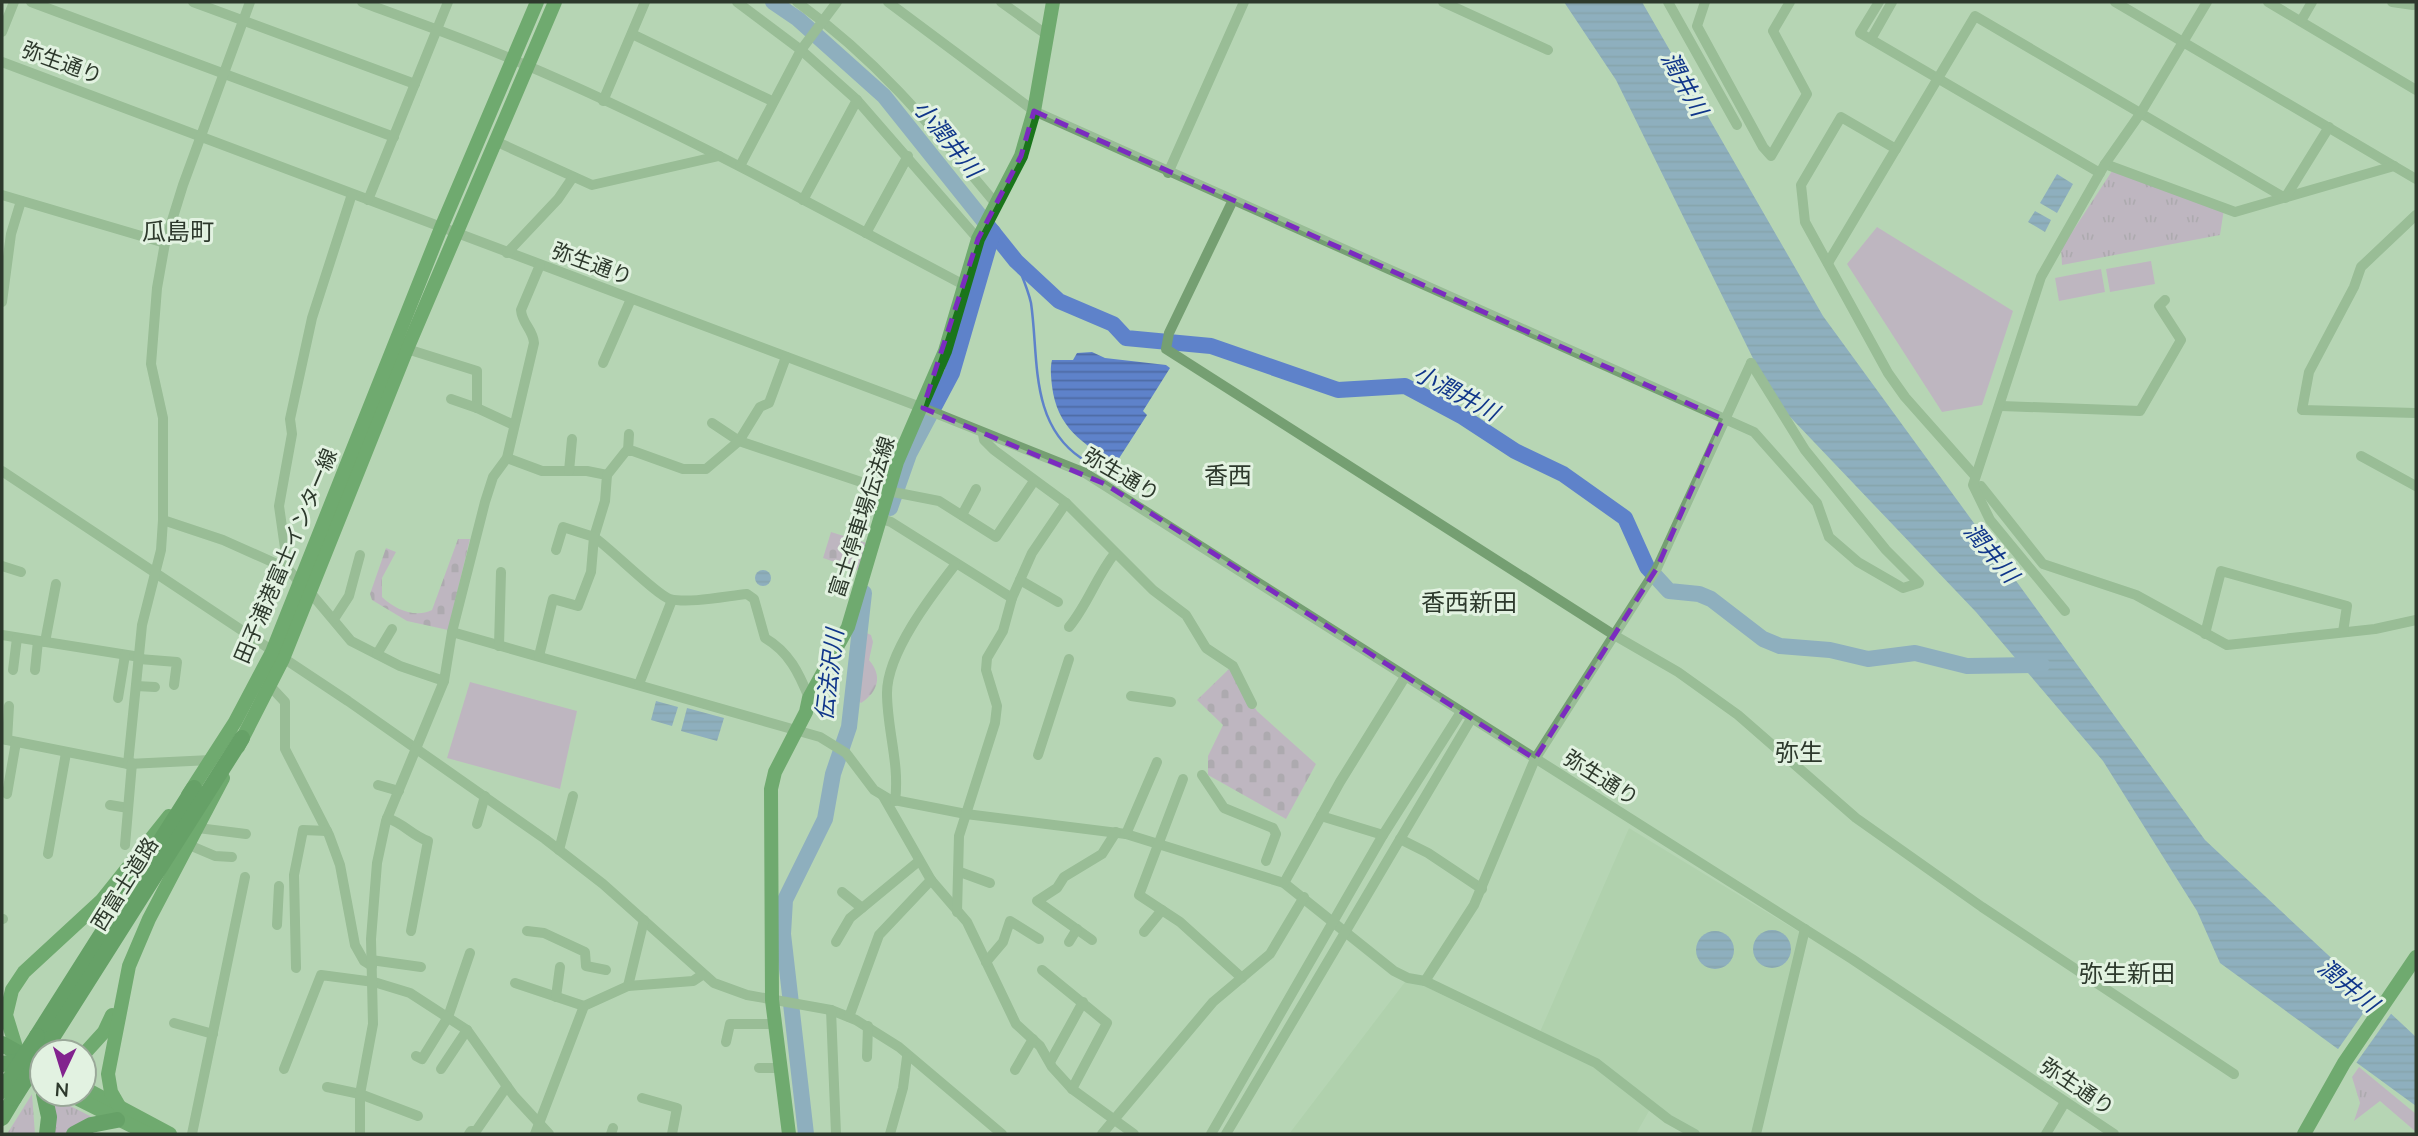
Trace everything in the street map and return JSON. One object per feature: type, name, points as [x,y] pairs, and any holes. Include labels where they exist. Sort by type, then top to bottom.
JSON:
[{"type":"highway","name":"西富士道路","points":[[45,1038],[242,738]]},
{"type":"highway","name":"西富士道路","points":[[44,1038],[194,788]]},
{"type":"highway","name":"西富士道路","points":[[2,1118],[8,1095],[28,1065]]},
{"type":"highway","points":[[46,1108],[49,1117],[47,1134]]},
{"type":"highway","points":[[74,1134],[118,1113]]},
{"type":"main road","name":"田子浦港富士インター線","points":[[124,984],[137,943],[271,687],[278,655],[441,228],[537,2]]},
{"type":"main road","name":"田子浦港富士インター線","points":[[304,587],[555,2]]},
{"type":"main road","name":"富士停車場伝法線","points":[[789,1134],[776,1024],[771,789],[775,772],[798,728],[809,698],[848,627],[945,351],[979,236],[1021,156],[1034,111],[1053,2]]},
{"type":"main road","name":"田子浦港富士インター線","points":[[28,1061],[8,1028],[7,1005],[24,972],[81,922],[194,788],[278,655]]},
{"type":"main road","points":[[2304,1134],[2344,1063],[2416,957]]},
{"type":"main road","points":[[2,989],[24,972]]},
{"type":"main road","points":[[98,1039],[104,1032],[124,984]]},
{"type":"main road","points":[[118,1113],[108,1074],[124,984]]},
{"type":"main road","points":[[98,1098],[148,1134]]},
{"type":"main road","points":[[98,1105],[170,1134]]},
{"type":"street","points":[[2,32],[14,2]]},
{"type":"street","points":[[31,2],[394,137]]},
{"type":"street","points":[[193,2],[415,84]]},
{"type":"street","points":[[125,845],[142,625],[161,550],[163,520],[163,418],[151,364],[151,341],[164,243],[250,2]]},
{"type":"street","points":[[362,2],[513,59],[603,101],[740,166],[964,285]]},
{"type":"street","points":[[368,200],[448,2]]},
{"type":"street","points":[[603,101],[645,2]]},
{"type":"street","points":[[737,2],[803,48],[857,100],[979,236]]},
{"type":"street","points":[[797,2],[821,24],[868,58],[930,122],[996,204]]},
{"type":"street","points":[[740,166],[772,101],[803,48],[837,2]]},
{"type":"street","points":[[888,2],[1034,111],[1231,202],[1723,419],[1754,432],[1817,503],[1829,537],[1858,562],[1903,588],[1919,583],[1886,550],[1805,450],[1751,363],[1723,419],[1657,568],[1535,760],[1482,888],[1426,981]]},
{"type":"street","points":[[1001,2],[1047,35]]},
{"type":"street","points":[[1168,173],[1244,2]]},
{"type":"street","points":[[1443,2],[1548,50]]},
{"type":"street","points":[[1668,2],[1737,125]]},
{"type":"street","points":[[1705,2],[1697,26],[1771,156],[1807,94],[1773,31],[1790,2]]},
{"type":"street","points":[[1866,36],[1879,2]]},
{"type":"street","points":[[1866,36],[1892,2]]},
{"type":"street","points":[[2115,2],[2416,178]]},
{"type":"street","points":[[2065,611],[1990,520],[1973,485],[2041,277],[2103,168],[2140,114],[2207,2]]},
{"type":"street","points":[[2268,2],[2416,90]]},
{"type":"street","points":[[2301,21],[2312,2]]},
{"type":"street","points":[[2392,2],[2414,7]]},
{"type":"street","points":[[1828,262],[1975,16],[2285,198]]},
{"type":"street","points":[[632,34],[772,101]]},
{"type":"street","points":[[1866,36],[1937,78],[2103,168],[2235,212],[2394,166]]},
{"type":"street","name":"弥生通り","points":[[2,62],[923,408],[1105,484],[1535,760],[1805,929],[2114,1134]]},
{"type":"street","points":[[803,200],[857,100]]},
{"type":"street","points":[[1896,149],[1841,117],[1801,185],[1805,222],[1888,373],[1920,416],[1975,478],[2043,564],[2136,595],[2227,645],[2375,629],[2416,620]]},
{"type":"street","points":[[2285,198],[2329,127]]},
{"type":"street","points":[[495,141],[593,185],[719,156]]},
{"type":"street","points":[[866,233],[908,156]]},
{"type":"street","points":[[507,253],[558,199],[573,177]]},
{"type":"street","points":[[288,569],[279,506],[292,434],[290,419],[312,318],[352,194]]},
{"type":"street","points":[[2,195],[164,243]]},
{"type":"street","points":[[2,302],[10,234],[20,201]]},
{"type":"street","points":[[1231,202],[1169,333],[1166,349],[1614,635],[1678,673],[1738,715],[1867,826],[2234,1074]]},
{"type":"street","points":[[2416,215],[2361,267],[2350,296],[2328,331],[2309,372],[2302,411],[2416,413]]},
{"type":"street","points":[[360,1134],[360,1094],[372,1038],[372,963],[377,863],[387,818],[444,681],[452,632],[485,502],[493,477],[507,458],[534,343],[533,332],[521,317],[521,310],[540,265]]},
{"type":"street","points":[[603,363],[631,299]]},
{"type":"street","points":[[2001,406],[2140,411],[2181,340],[2160,306],[2165,300]]},
{"type":"street","points":[[407,349],[477,371],[477,408]]},
{"type":"street","points":[[628,451],[698,471],[714,464],[739,441],[760,407],[769,403],[786,357]]},
{"type":"street","points":[[451,399],[514,425]]},
{"type":"street","points":[[712,423],[739,441],[862,482],[939,501],[996,537],[1034,481]]},
{"type":"street","points":[[539,656],[553,599],[578,606],[591,572],[594,537],[605,501],[607,475],[628,451],[629,434]]},
{"type":"street","points":[[983,434],[984,440],[994,450],[1066,503],[1166,602],[1186,615],[1206,648],[1233,666],[1252,704]]},
{"type":"street","points":[[569,471],[572,439]]},
{"type":"street","points":[[2361,456],[2416,486]]},
{"type":"street","points":[[507,458],[542,471],[607,475]]},
{"type":"street","points":[[2,471],[485,796],[559,850],[644,920],[702,975],[726,989],[831,1010],[868,1026],[899,1047],[907,1057],[1002,1134]]},
{"type":"street","points":[[858,495],[862,482]]},
{"type":"street","points":[[962,514],[975,489]]},
{"type":"street","points":[[957,912],[959,836],[995,723],[997,706],[986,670],[987,658],[1003,631],[1012,598],[1032,553],[1066,503]]},
{"type":"street","points":[[163,520],[223,540],[288,569],[352,640],[400,666],[444,681]]},
{"type":"street","points":[[886,520],[1012,598]]},
{"type":"street","points":[[556,550],[563,527],[594,537],[644,578],[658,594],[672,600],[747,594],[754,599],[765,638],[781,647],[800,675],[809,698]]},
{"type":"street","points":[[1069,627],[1085,607],[1100,572],[1115,553]]},
{"type":"street","points":[[334,619],[348,596],[360,555]]},
{"type":"street","points":[[895,801],[898,776],[887,693],[891,668],[919,618],[955,565]]},
{"type":"street","points":[[2,566],[21,572]]},
{"type":"street","points":[[2205,634],[2221,571],[2347,606],[2343,632]]},
{"type":"street","points":[[499,646],[501,572]]},
{"type":"street","points":[[1020,580],[1058,602]]},
{"type":"street","points":[[35,670],[56,584]]},
{"type":"street","points":[[639,684],[672,600]]},
{"type":"street","points":[[377,654],[392,629]]},
{"type":"street","points":[[452,632],[798,728],[846,753],[858,772],[883,796],[931,880],[967,922],[1016,1024],[1033,1039],[1072,1089],[1115,1118],[1133,1134]]},
{"type":"street","points":[[2,635],[177,662],[174,685]]},
{"type":"street","points":[[13,670],[17,638]]},
{"type":"street","points":[[118,698],[125,655]]},
{"type":"street","points":[[1038,755],[1069,659]]},
{"type":"street","points":[[1284,883],[1405,677]]},
{"type":"street","points":[[136,686],[155,687]]},
{"type":"street","points":[[271,687],[285,702],[285,749],[327,831],[340,864],[355,945],[364,961],[421,967]]},
{"type":"street","points":[[1131,696],[1171,702]]},
{"type":"street","points":[[7,794],[9,706]]},
{"type":"street","points":[[1211,1134],[1383,835],[1461,712]]},
{"type":"street","points":[[1226,1134],[1471,719]]},
{"type":"street","points":[[8,741],[130,763],[211,760]]},
{"type":"street","points":[[48,854],[66,753]]},
{"type":"street","points":[[1092,940],[1037,901],[1057,888],[1064,877],[1102,854],[1121,833],[1157,762]]},
{"type":"street","points":[[1202,775],[1224,808],[1273,828],[1276,834],[1262,869]]},
{"type":"street","points":[[1183,779],[1168,812],[1160,844],[1139,895],[1180,922],[1242,978]]},
{"type":"street","points":[[378,785],[399,791]]},
{"type":"street","points":[[477,824],[485,796]]},
{"type":"street","points":[[559,850],[573,796]]},
{"type":"street","points":[[883,796],[895,801],[966,814],[1121,833],[1262,869],[1304,897],[1394,971],[1408,978],[1426,981],[1596,1063],[1668,1119],[1695,1134]]},
{"type":"street","points":[[110,805],[128,808]]},
{"type":"street","points":[[1321,816],[1383,835]]},
{"type":"street","points":[[387,818],[404,824],[414,836],[428,841],[411,931]]},
{"type":"street","points":[[198,828],[246,834]]},
{"type":"street","points":[[296,968],[294,875],[303,830],[327,831]]},
{"type":"street","points":[[1400,839],[1428,853],[1482,888]]},
{"type":"street","points":[[188,845],[215,856],[232,857]]},
{"type":"street","points":[[836,942],[850,918],[919,861]]},
{"type":"street","points":[[960,872],[990,883]]},
{"type":"street","points":[[192,1134],[245,877]]},
{"type":"street","points":[[849,1017],[879,935],[931,880]]},
{"type":"street","points":[[278,925],[279,886]]},
{"type":"street","points":[[842,892],[862,908]]},
{"type":"street","points":[[1102,1134],[1213,1002],[1275,948],[1304,897]]},
{"type":"street","points":[[1144,932],[1162,910]]},
{"type":"street","points":[[628,986],[644,920]]},
{"type":"street","points":[[986,962],[1003,942],[1010,921],[1039,939]]},
{"type":"street","points":[[1069,942],[1077,929]]},
{"type":"street","points":[[1756,1134],[1805,929]]},
{"type":"street","points":[[527,932],[544,933],[585,952],[586,966],[606,970]]},
{"type":"street","points":[[416,1056],[422,1059],[448,1017],[470,953]]},
{"type":"street","points":[[556,997],[560,967]]},
{"type":"street","points":[[1042,971],[1107,1023],[1072,1089]]},
{"type":"street","points":[[284,1069],[321,975],[374,982],[410,993],[467,1030],[507,1086],[548,1134]]},
{"type":"street","points":[[514,983],[584,1006],[628,986],[693,981],[702,975]]},
{"type":"street","points":[[1050,1062],[1083,1002]]},
{"type":"street","points":[[535,1134],[584,1006]]},
{"type":"street","points":[[831,1010],[836,1134]]},
{"type":"street","points":[[174,1023],[214,1034]]},
{"type":"street","points":[[726,1042],[730,1024],[776,1024]]},
{"type":"street","points":[[867,1056],[868,1026]]},
{"type":"street","points":[[440,1069],[467,1030]]},
{"type":"street","points":[[1015,1070],[1033,1039]]},
{"type":"street","points":[[890,1134],[903,1088],[907,1057]]},
{"type":"street","points":[[759,1068],[781,1068]]},
{"type":"street","points":[[469,1134],[477,1131],[507,1086]]},
{"type":"street","points":[[327,1087],[360,1094],[418,1116]]},
{"type":"street","points":[[642,1098],[677,1108],[672,1134]]},
{"type":"street","points":[[2046,1134],[2065,1102]]},
{"type":"highlighted area","points":[[1034,111],[1723,419],[1657,568],[1535,759],[1105,484],[923,408],[978,239],[1021,156]]},
{"type":"shaded area","points":[[1629,828],[1801,933],[1754,1134],[1691,1134],[1649,1111],[1636,1134],[1289,1134],[1408,978],[1475,1011],[1539,1034]]},
{"type":"green space","points":[[2112,171],[2224,209],[2220,235],[2062,265],[2061,249]]},
{"type":"green space","points":[[1877,227],[2013,311],[1982,405],[1942,412],[1847,264]]},
{"type":"green space","points":[[2151,261],[2155,284],[2110,292],[2106,269]]},
{"type":"green space","points":[[2101,269],[2105,292],[2059,301],[2055,278]]},
{"type":"green space","points":[[831,532],[870,544],[861,571],[823,558]]},
{"type":"green space","points":[[458,539],[470,539],[448,630],[407,621],[372,600],[370,594],[386,548],[396,552],[382,578],[382,597],[393,606],[412,613],[432,610]]},
{"type":"green space","points":[[858,629],[871,635],[873,642],[869,660],[877,678],[875,689],[861,703],[849,694],[849,653]]},
{"type":"green space","points":[[1230,668],[1257,711],[1316,764],[1286,819],[1208,775],[1208,756],[1223,725],[1197,700]]},
{"type":"green space","points":[[470,682],[577,711],[560,789],[447,758]]},
{"type":"green space","points":[[2359,1067],[2416,1114],[2416,1132],[2380,1101],[2354,1121],[2360,1103],[2352,1077]]},
{"type":"green space","points":[[28,1100],[28,1108],[33,1108],[35,1134],[7,1134]]},
{"type":"green space","points":[[51,1108],[74,1108],[92,1117],[66,1134],[51,1134]]},
{"type":"water","name":"潤井川","points":[[1564,2],[1642,2],[1823,316],[2205,840],[2416,1037],[2416,1106],[2220,963],[2197,911],[2103,761],[1976,612],[1773,399],[1616,80]]},
{"type":"water","points":[[2057,174],[2073,184],[2057,213],[2040,203]]},
{"type":"water","points":[[2035,211],[2051,220],[2045,232],[2028,222]]},
{"type":"water","points":[[1092,352],[1105,358],[1166,365],[1170,368],[1143,411],[1147,415],[1116,463],[1092,449],[1073,433],[1059,413],[1055,400],[1051,375],[1052,360],[1073,360],[1077,353]]},
{"type":"water","points":[[760,570],[766,570],[771,578],[769,584],[760,586],[755,581],[755,575]]},
{"type":"water","points":[[656,701],[678,707],[672,726],[651,720]]},
{"type":"water","points":[[687,708],[724,718],[717,741],[681,731]]},
{"type":"water","points":[[1772,930],[1786,935],[1791,949],[1786,963],[1772,968],[1758,963],[1753,949],[1758,935]]},
{"type":"water","points":[[1715,931],[1729,936],[1734,950],[1729,964],[1715,969],[1701,964],[1696,950],[1701,936]]},
{"type":"pier","points":[[2376,995],[2393,1011],[2354,1066],[2336,1052]]},
{"type":"waterway","name":"小潤井川","points":[[773,2],[798,19],[884,96],[1016,261],[1059,301],[1113,324],[1126,338],[1211,346],[1338,390],[1405,386],[1463,417],[1515,451],[1563,474],[1625,518],[1647,567],[1669,591],[1699,594],[1711,599],[1763,639],[1780,646],[1830,650],[1868,659],[1915,653],[1967,666],[2042,665]]},
{"type":"waterway","name":"伝法沢川","points":[[890,508],[909,454],[952,373],[993,232]]},
{"type":"waterway","points":[[1016,261],[1031,303],[1039,388],[1044,408],[1052,427],[1064,444],[1081,458]]},
{"type":"waterway","name":"伝法沢川","points":[[806,1134],[783,934],[785,900],[825,819],[833,774],[849,727],[864,593]]},
{"type":"district","name":"瓜島町","points":[[178,232]]},
{"type":"district","name":"香西","points":[[1228,476]]},
{"type":"district","name":"香西新田","points":[[1469,603]]},
{"type":"district","name":"弥生","points":[[1799,753]]},
{"type":"district","name":"弥生新田","points":[[2127,974]]}]
